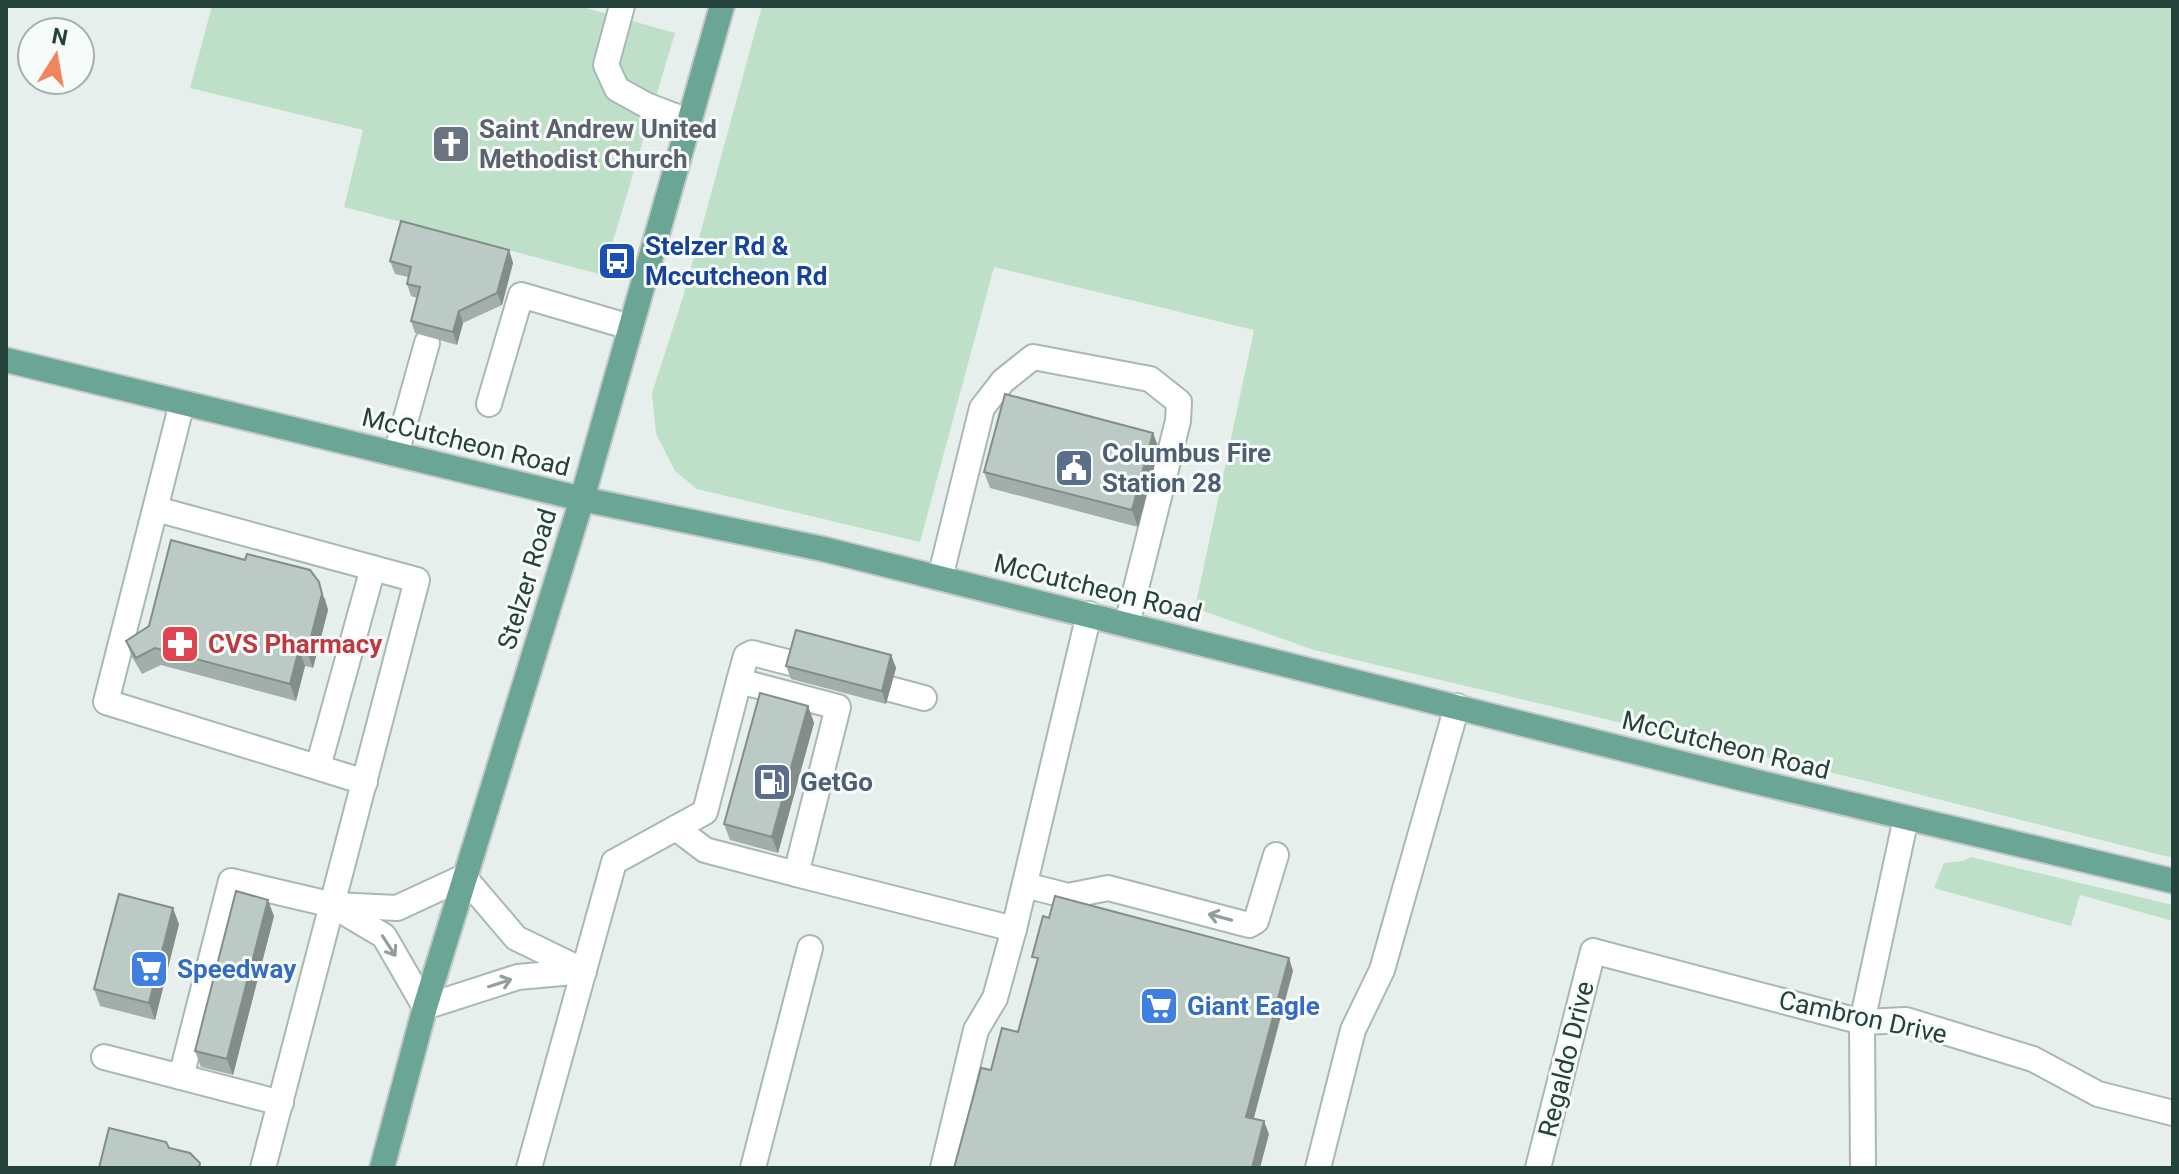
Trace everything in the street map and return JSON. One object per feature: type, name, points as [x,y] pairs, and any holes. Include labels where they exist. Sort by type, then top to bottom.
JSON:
[{"type":"main road","name":"Stelzer Road","points":[[382,1168],[425,1007],[582,499],[690,122],[717,9]]},
{"type":"main road","name":"McCutcheon Road","points":[[6,360],[582,499],[823,549],[1906,818],[2173,881]]},
{"type":"street","points":[[622,6],[606,65],[617,89],[646,105],[690,122]]},
{"type":"street","points":[[489,404],[521,295],[630,327]]},
{"type":"street","points":[[396,454],[427,343]]},
{"type":"street","points":[[940,578],[982,408],[1003,381],[1033,357],[1150,379],[1179,402],[1178,421],[1127,624]]},
{"type":"street","points":[[182,403],[106,702],[365,782]]},
{"type":"street","points":[[156,509],[417,580],[263,1168]]},
{"type":"street","points":[[318,767],[373,568]]},
{"type":"street","points":[[943,1168],[976,1030],[995,998],[1014,929],[1089,614]]},
{"type":"street","points":[[529,1168],[614,862],[705,812],[746,656],[752,653],[795,664]]},
{"type":"street","points":[[739,681],[838,707],[796,874]]},
{"type":"street","points":[[890,689],[924,698]]},
{"type":"street","points":[[1318,1168],[1353,1030],[1382,970],[1457,706]]},
{"type":"street","points":[[1863,1168],[1862,1022],[1906,818]]},
{"type":"street","points":[[676,828],[705,850],[1014,929]]},
{"type":"street","points":[[1025,885],[1068,896],[1108,888],[1249,925],[1256,921],[1276,855]]},
{"type":"street","points":[[181,1077],[231,881],[333,905],[397,908],[464,877],[516,938],[584,971]]},
{"type":"street","points":[[333,905],[384,936],[425,1007],[518,977],[584,971]]},
{"type":"street","points":[[753,1168],[810,948]]},
{"type":"street","name":"Cambron Drive","points":[[1593,951],[1862,1022],[1906,1020],[2033,1059],[2098,1094],[2173,1113]]},
{"type":"street","name":"Regaldo Drive","points":[[1538,1168],[1593,951]]},
{"type":"street","points":[[104,1057],[281,1103]]},
{"type":"green space","points":[[212,6],[579,6],[675,33],[603,275],[344,207],[363,130],[190,88]]},
{"type":"green space","points":[[762,6],[2173,6],[2173,858],[1862,780],[1314,650],[1195,608],[1254,330],[994,267],[920,542],[697,489],[675,471],[656,434],[652,393],[683,297]]},
{"type":"green space","points":[[1971,857],[2173,905],[2173,921],[2080,895],[2071,926],[1934,888],[1944,863]]},
{"type":"building","points":[[401,221],[509,250],[497,293],[459,311],[453,332],[411,321],[420,287],[407,284],[411,267],[390,261]]},
{"type":"building","name":"Columbus Fire Station 28","points":[[1005,394],[1153,433],[1132,510],[984,472]]},
{"type":"building","name":"CVS Pharmacy","points":[[171,540],[245,560],[247,554],[310,570],[319,582],[322,594],[307,652],[299,649],[290,684],[155,648],[136,658],[126,641],[149,626]]},
{"type":"building","points":[[796,630],[891,655],[882,691],[786,666]]},
{"type":"building","name":"GetGo","points":[[760,693],[808,706],[772,837],[724,824]]},
{"type":"building","name":"Speedway","points":[[236,891],[268,900],[227,1059],[195,1051]]},
{"type":"building","points":[[119,894],[173,908],[149,1003],[94,989]]},
{"type":"building","name":"Giant Eagle","points":[[1055,896],[1289,958],[1246,1117],[1264,1121],[1252,1168],[954,1168],[981,1068],[991,1070],[1002,1028],[1018,1032],[1038,958],[1032,957],[1043,916],[1049,918]]},
{"type":"building","points":[[109,1128],[166,1142],[169,1148],[190,1153],[200,1163],[199,1168],[99,1168]]},
{"type":"place","name":"Saint Andrew United Methodist Church","points":[[451,144]]},
{"type":"place","name":"Stelzer Rd & Mccutcheon Rd","points":[[617,261]]},
{"type":"place","name":"Columbus Fire Station 28","points":[[1074,468]]},
{"type":"place","name":"CVS Pharmacy","points":[[180,644]]},
{"type":"place","name":"GetGo","points":[[772,782]]},
{"type":"place","name":"Speedway","points":[[149,969]]},
{"type":"place","name":"Giant Eagle","points":[[1159,1006]]}]
